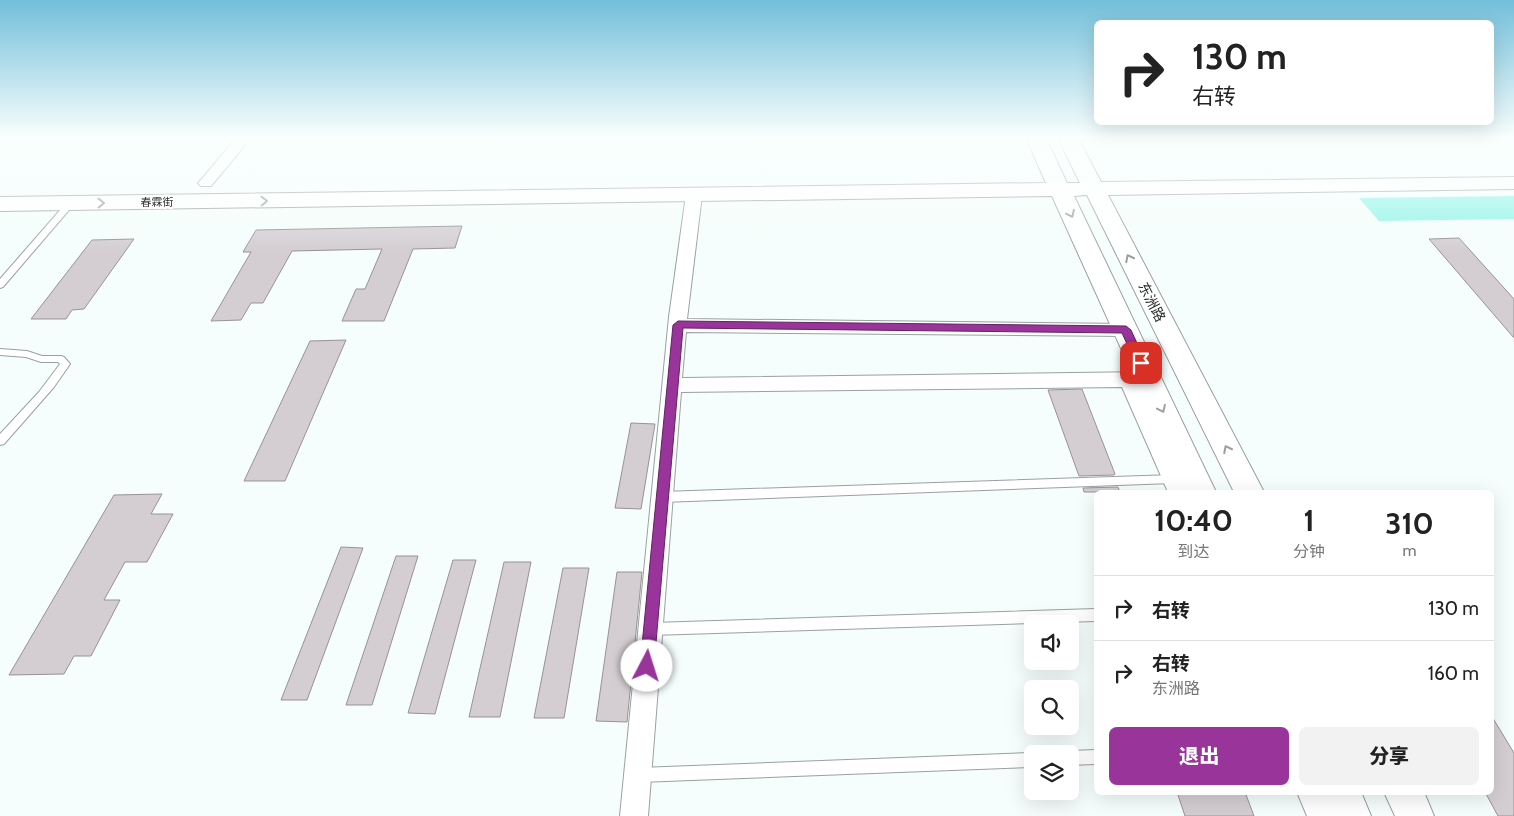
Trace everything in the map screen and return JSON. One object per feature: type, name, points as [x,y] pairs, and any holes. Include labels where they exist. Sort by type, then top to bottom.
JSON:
[{"type":"main road","points":[[1054,176],[1126,330],[1138,379],[1200,490]]},
{"type":"main road","name":"东洲路","points":[[1087,176],[1248,490]]},
{"type":"main road","name":"春霖街","points":[[0,204],[694,195],[1200,176]]},
{"type":"main road","name":"春霖街","points":[[1089,180],[1514,183]]},
{"type":"main road","name":"春霖街","points":[[0,185],[1056,181]]},
{"type":"main road","points":[[1342,795],[1352,816]]},
{"type":"main road","points":[[1404,795],[1415,816]]},
{"type":"street","points":[[206,183],[212,176]]},
{"type":"street","points":[[634,816],[672,385],[694,195]]},
{"type":"street","points":[[678,325],[1126,330]]},
{"type":"street","points":[[672,385],[1138,379],[1176,486]]},
{"type":"street","points":[[1313,795],[1322,816]]},
{"type":"lane","points":[[0,285],[72,203]]},
{"type":"lane","points":[[0,352],[27,354],[41,359],[61,359],[65,364],[54,382],[25,411],[0,441]]},
{"type":"lane","points":[[662,497],[1176,486]]},
{"type":"lane","points":[[650,629],[1094,615]]},
{"type":"lane","points":[[1079,758],[1094,757]]},
{"type":"lane","points":[[638,775],[1024,760]]},
{"type":"shaded area","points":[[1514,196],[1514,219],[1379,221],[1359,198]]},
{"type":"building","points":[[462,226],[455,248],[413,249],[384,321],[342,321],[356,289],[365,289],[382,249],[292,251],[263,303],[251,303],[241,320],[211,321],[251,252],[243,252],[256,230]]},
{"type":"building","points":[[1459,238],[1514,299],[1514,338],[1429,239]]},
{"type":"building","points":[[134,239],[84,309],[72,310],[66,319],[31,319],[92,240]]},
{"type":"building","points":[[346,340],[285,481],[244,481],[310,341]]},
{"type":"building","points":[[1082,389],[1114,475],[1079,476],[1048,390]]},
{"type":"building","points":[[631,423],[655,424],[641,509],[615,508]]},
{"type":"building","points":[[1118,487],[1119,490],[1084,492],[1083,488]]},
{"type":"building","points":[[162,494],[151,514],[173,514],[147,562],[125,562],[104,600],[120,600],[91,656],[74,656],[64,674],[9,675],[114,495]]},
{"type":"building","points":[[341,547],[363,548],[307,700],[281,700]]},
{"type":"building","points":[[396,556],[418,556],[372,705],[346,705]]},
{"type":"building","points":[[453,560],[476,560],[435,714],[408,713]]},
{"type":"building","points":[[504,562],[531,562],[500,717],[469,717]]},
{"type":"building","points":[[563,568],[589,568],[564,718],[534,718]]},
{"type":"building","points":[[617,572],[642,572],[627,722],[596,721]]},
{"type":"building","points":[[1494,720],[1514,753],[1514,816],[1498,816],[1487,795],[1494,795]]},
{"type":"building","points":[[1178,795],[1246,795],[1254,816],[1185,816]]},
{"type":"route","points":[[647,666],[678,325],[1126,330],[1141,363]]}]
